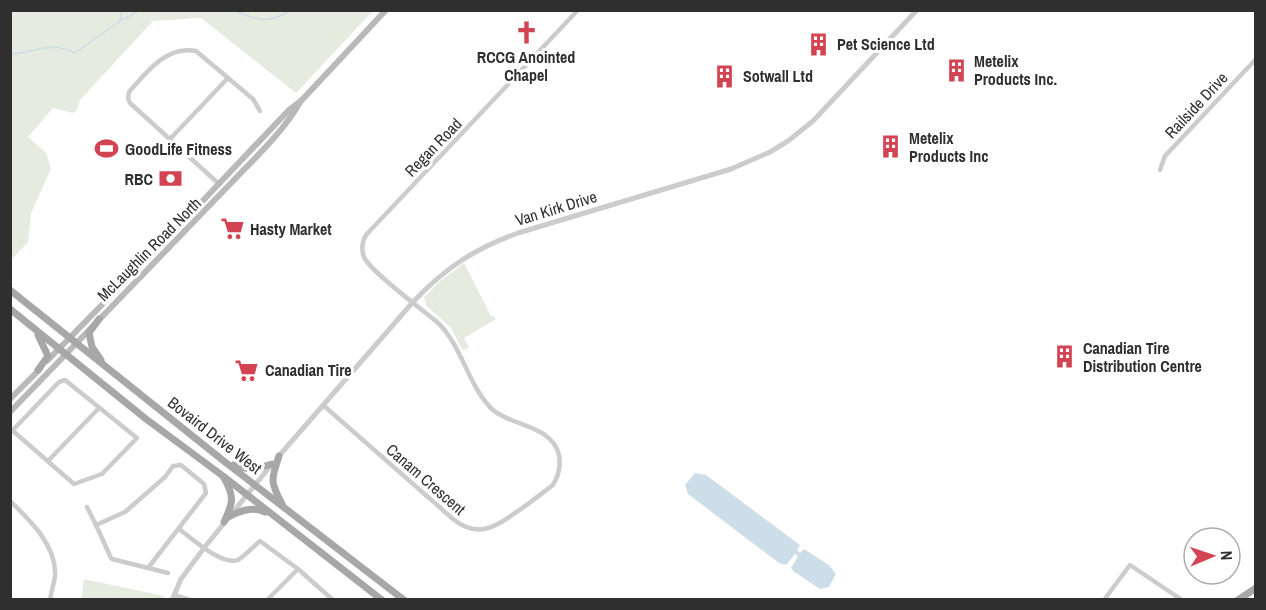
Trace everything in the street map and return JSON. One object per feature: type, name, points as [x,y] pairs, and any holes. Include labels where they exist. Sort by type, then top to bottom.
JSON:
[{"type":"main road","name":"McLaughlin Road North","points":[[10,399],[288,111],[301,101],[386,10]]},
{"type":"main road","name":"McLaughlin Road North","points":[[10,412],[268,144],[292,116],[301,101]]},
{"type":"main road","points":[[159,258],[162,243]]},
{"type":"main road","name":"Bovaird Drive West","points":[[10,290],[225,462],[404,600]]},
{"type":"main road","name":"Bovaird Drive West","points":[[10,309],[146,420],[247,494],[382,600]]},
{"type":"main road","points":[[99,319],[89,333],[92,346],[104,365]]},
{"type":"main road","points":[[31,326],[41,339],[48,356],[38,370]]},
{"type":"main road","points":[[279,456],[272,480],[273,489],[283,506]]},
{"type":"main road","points":[[225,462],[244,469],[272,464]]},
{"type":"main road","points":[[223,476],[231,490],[232,500],[226,519]]},
{"type":"main road","points":[[226,519],[242,510],[258,508],[274,516]]},
{"type":"main road","points":[[1238,600],[1243,594],[1252,593]]},
{"type":"street","name":"Regan Road","points":[[413,302],[368,264],[362,248],[366,235],[578,10]]},
{"type":"street","name":"Van Kirk Drive","points":[[173,597],[181,579],[255,484],[413,302],[432,282],[457,262],[496,241],[731,170],[770,152],[813,121],[917,10]]},
{"type":"street","points":[[219,184],[130,103],[129,92],[162,58],[176,52],[191,50],[196,51],[253,99],[260,111]]},
{"type":"street","name":"Railside Drive","points":[[1160,170],[1165,156],[1256,59]]},
{"type":"street","points":[[170,139],[228,78]]},
{"type":"street","name":"Canam Crescent","points":[[323,405],[467,529],[486,530],[498,525],[553,485],[558,477],[561,462],[557,448],[543,434],[494,410],[479,390],[439,324],[413,302]]},
{"type":"street","points":[[63,380],[69,382],[137,438],[102,474],[74,484],[12,432],[63,380]]},
{"type":"street","points":[[48,461],[99,408]]},
{"type":"street","points":[[96,525],[125,512],[165,477],[173,466],[184,467],[203,482],[207,491],[148,568]]},
{"type":"street","points":[[10,501],[50,549],[55,576],[50,600]]},
{"type":"street","points":[[87,507],[110,557],[168,573]]},
{"type":"street","points":[[179,529],[216,556],[230,561],[237,560],[260,541],[298,568],[333,600]]},
{"type":"street","points":[[1104,600],[1130,565],[1182,600]]},
{"type":"street","points":[[267,600],[298,568]]},
{"type":"street","points":[[173,597],[190,600]]},
{"type":"shaded area","points":[[11,10],[373,11],[296,93],[201,18],[153,21],[80,100],[77,110],[73,113],[53,108],[28,137],[46,153],[51,169],[31,213],[28,242],[11,260]]},
{"type":"shaded area","points":[[464,263],[491,316],[496,319],[464,338],[469,347],[466,350],[462,349],[451,328],[426,305],[424,297]]},
{"type":"shaded area","points":[[695,473],[706,475],[800,545],[797,550],[800,553],[804,549],[829,565],[836,574],[829,587],[820,589],[793,571],[791,568],[798,556],[795,554],[786,565],[779,563],[688,494],[685,485]]},
{"type":"shaded area","points":[[84,579],[164,596],[163,600],[81,599]]},
{"type":"waterway","points":[[10,54],[50,47],[75,53],[120,21],[122,10]]},
{"type":"waterway","points":[[120,21],[141,10]]},
{"type":"waterway","points":[[233,10],[262,19],[275,18],[291,10]]},
{"type":"place","name":"RCCG Anointed Chapel","points":[[526,32]]},
{"type":"place","name":"Pet Science Ltd","points":[[819,44]]},
{"type":"place","name":"Metelix Products Inc.","points":[[956,70]]},
{"type":"place","name":"Sotwall Ltd","points":[[725,76]]},
{"type":"place","name":"Metelix Products Inc","points":[[891,147]]},
{"type":"place","name":"GoodLife Fitness","points":[[107,149]]},
{"type":"place","name":"RBC","points":[[171,179]]},
{"type":"place","name":"Hasty Market","points":[[232,229]]},
{"type":"place","name":"Canadian Tire Distribution Centre","points":[[1065,357]]},
{"type":"place","name":"Canadian Tire","points":[[247,370]]}]
